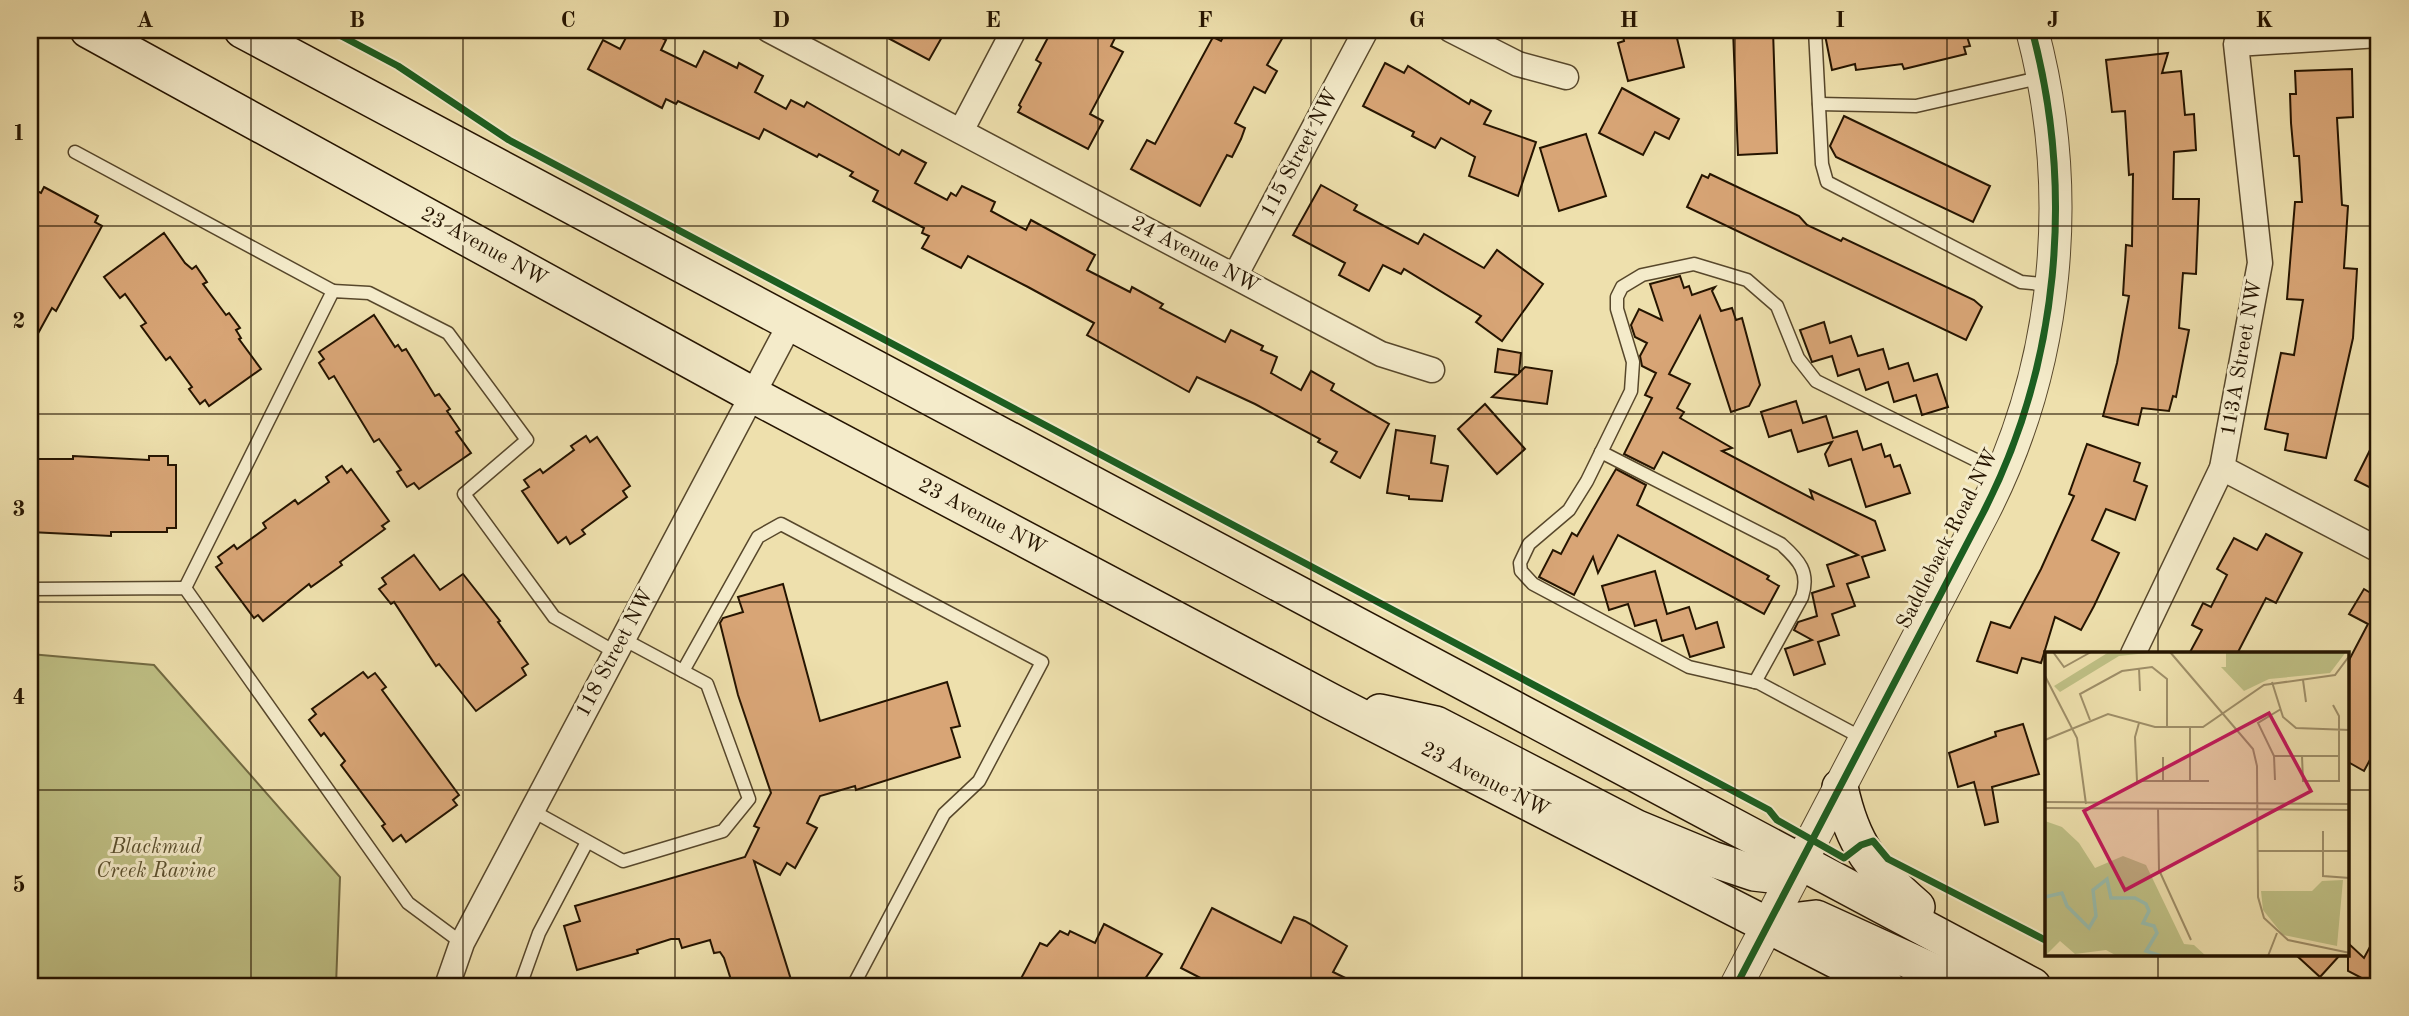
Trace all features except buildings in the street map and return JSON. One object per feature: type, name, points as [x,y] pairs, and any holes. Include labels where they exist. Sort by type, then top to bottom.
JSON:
[{"type":"main road","name":"23 Avenue NW","points":[[89,30],[753,395],[1332,702],[1886,986]]},
{"type":"main road","points":[[242,30],[2033,986]]},
{"type":"main road","points":[[265,30],[393,110]]},
{"type":"main road","points":[[1332,702],[1436,724],[1637,828],[1712,859],[1766,876],[1780,876],[1801,862]]},
{"type":"main road","points":[[1840,787],[1850,828],[1881,877],[1970,952]]},
{"type":"main road","points":[[1768,924],[1816,918],[1965,986]]},
{"type":"street","name":"24 Avenue NW","points":[[769,30],[1390,359],[1432,370]]},
{"type":"street","points":[[961,131],[1014,30]]},
{"type":"street","name":"115 Street NW","points":[[1235,276],[1366,30]]},
{"type":"street","points":[[1451,30],[1518,64],[1566,77]]},
{"type":"street","name":"Saddleback Road NW","points":[[1736,986],[2003,474],[2030,401],[2052,285],[2055,166],[2043,77],[2032,30]]},
{"type":"street","name":"113A Street NW","points":[[2134,652],[2222,468],[2260,262],[2236,44],[2379,35]]},
{"type":"street","name":"118 Street NW","points":[[447,986],[462,943],[790,324]]},
{"type":"street","points":[[2222,468],[2379,550]]},
{"type":"lane","points":[[1815,30],[1822,164],[1827,183],[2021,282],[2052,285]]},
{"type":"lane","points":[[1819,104],[1916,106],[2043,77]]},
{"type":"lane","points":[[75,152],[333,291],[369,293],[447,333],[527,440],[464,494],[554,617],[707,684],[749,799],[723,831],[624,861],[531,810]]},
{"type":"lane","points":[[1864,739],[1755,682],[1689,667],[1533,584],[1521,571],[1520,563],[1529,544],[1569,510],[1631,391],[1633,362],[1617,309],[1617,297],[1622,287],[1642,275],[1694,264],[1747,280],[1777,306],[1798,358],[1816,381],[2003,474]]},
{"type":"lane","points":[[185,588],[333,291]]},
{"type":"lane","points":[[1601,452],[1781,544],[1801,562],[1806,585],[1802,597],[1755,682]]},
{"type":"lane","points":[[682,671],[758,537],[781,524],[1042,662],[979,781],[944,814],[853,986]]},
{"type":"lane","points":[[30,589],[185,588]]},
{"type":"lane","points":[[185,588],[408,903],[462,943]]},
{"type":"lane","points":[[520,986],[539,933],[587,842]]},
{"type":"green space","name":"Blackmud Creek Ravine","points":[[30,654],[154,665],[340,877],[336,986],[30,986]]},
{"type":"cycle path","points":[[330,30],[398,66],[509,140],[1769,810],[1777,820],[1844,858],[1861,845],[1873,841],[1888,859],[2045,940]]},
{"type":"cycle path","points":[[1736,986],[1983,513],[2009,456],[2029,398],[2043,338],[2052,276],[2055,215],[2053,153],[2045,91],[2032,30]]}]
